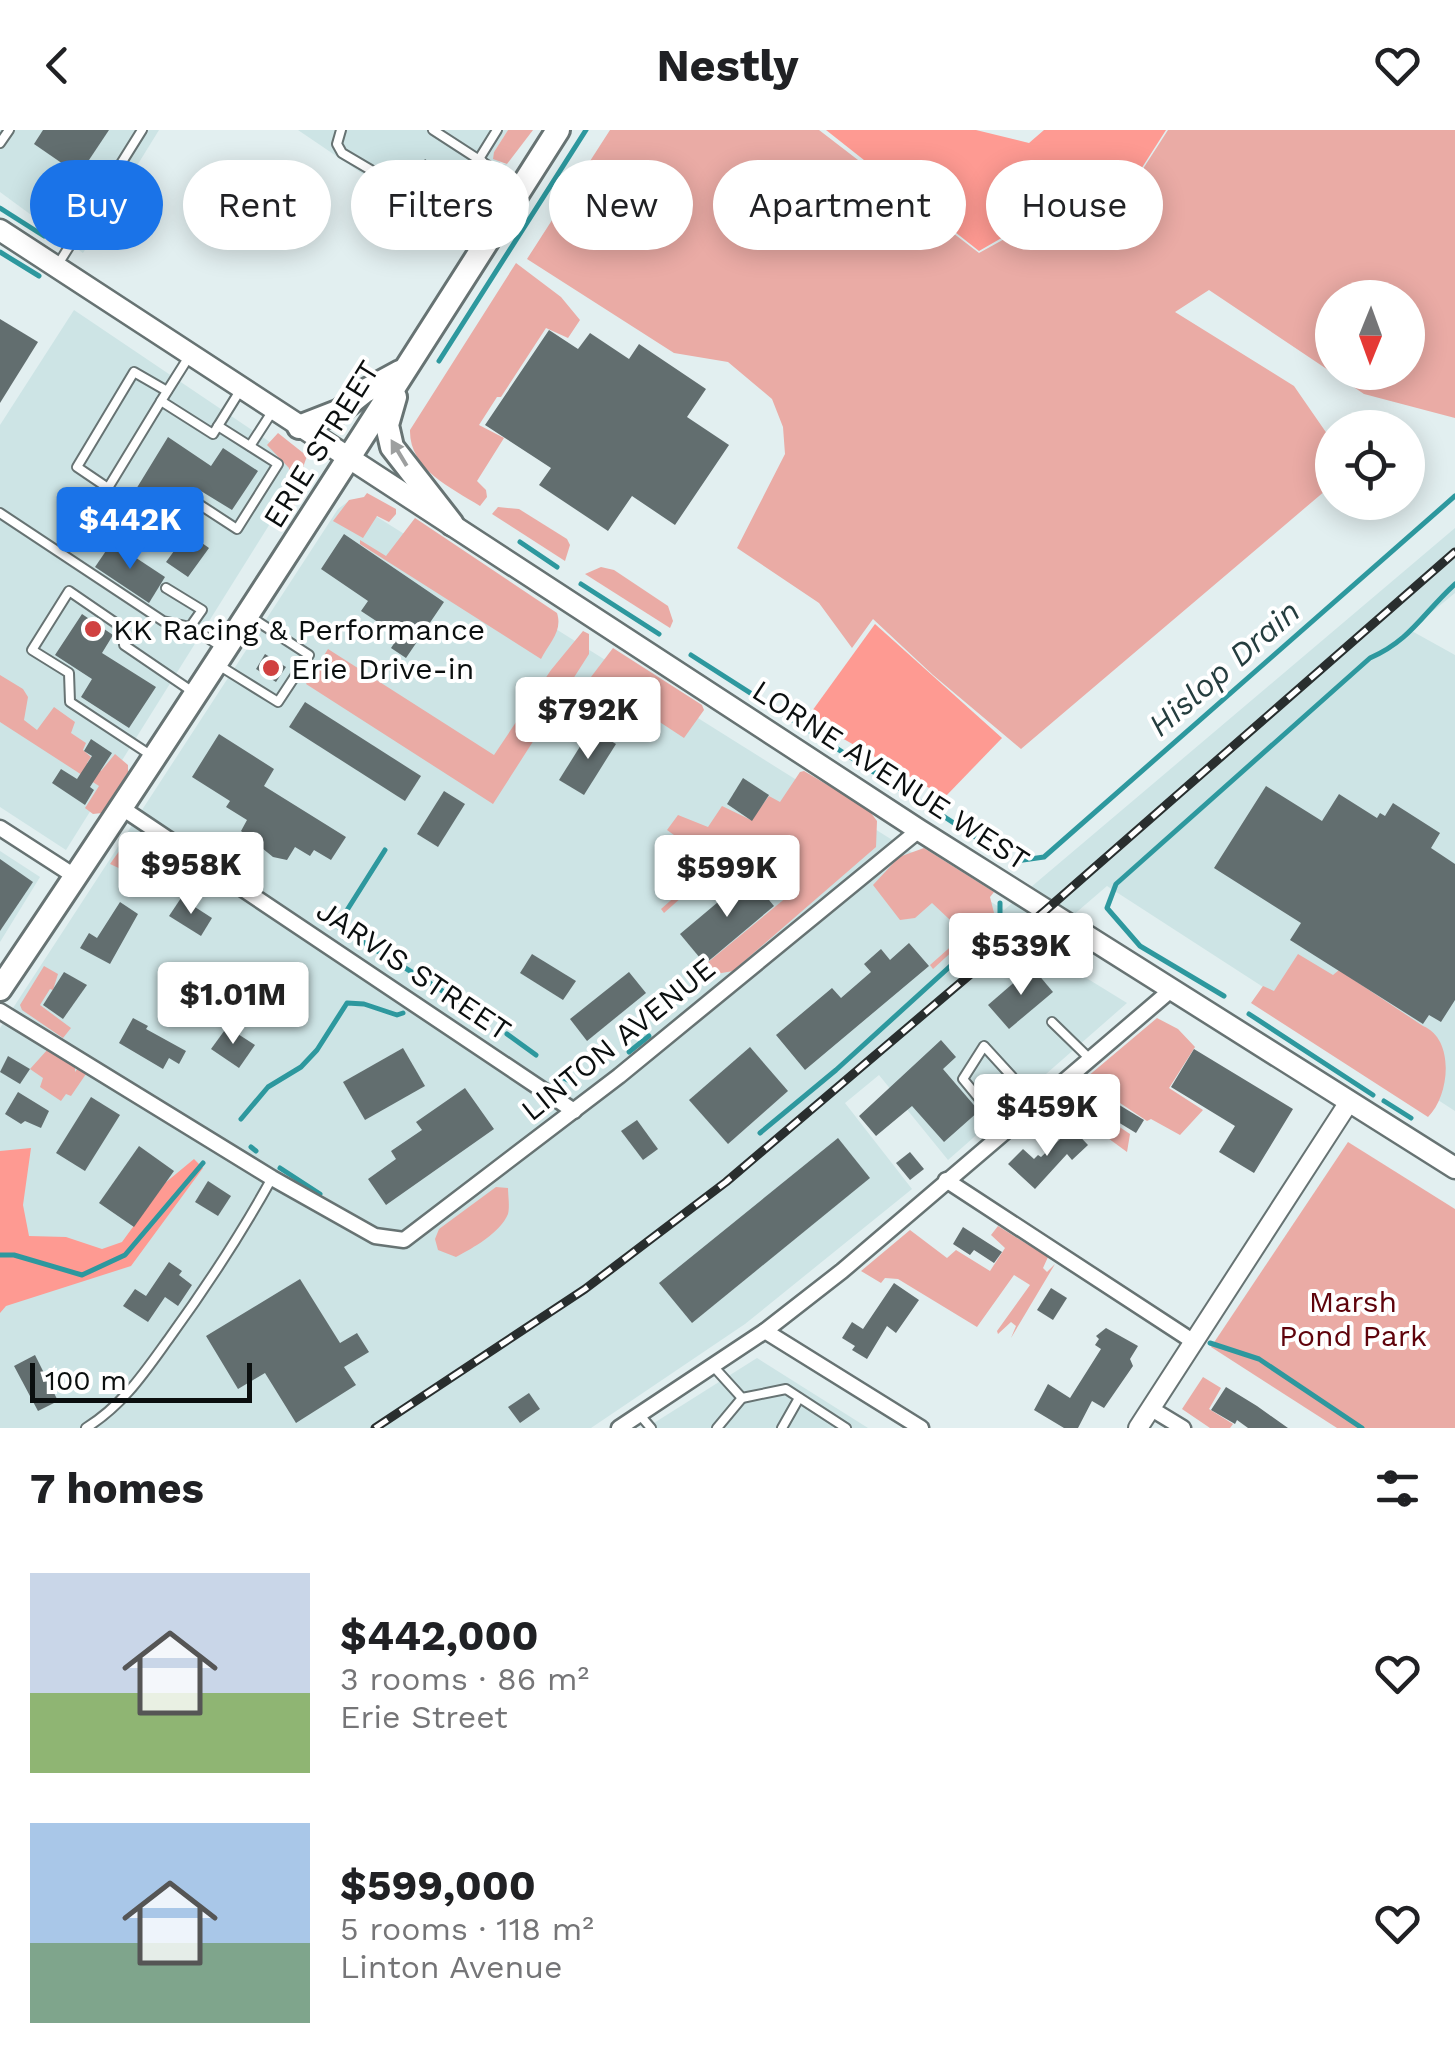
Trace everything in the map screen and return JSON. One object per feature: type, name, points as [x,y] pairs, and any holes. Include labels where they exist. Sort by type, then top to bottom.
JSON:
[{"type":"main road","name":"ERIE STREET","points":[[529,176],[558,130]]},
{"type":"main road","name":"LORNE AVENUE WEST","points":[[0,230],[919,830],[1455,1168]]},
{"type":"main road","name":"ERIE STREET","points":[[0,989],[155,758],[481,250]]},
{"type":"main road","points":[[299,427],[340,412],[365,391],[404,370]]},
{"type":"main road","points":[[404,370],[387,424],[392,447],[452,524]]},
{"type":"street","name":"JARVIS STREET","points":[[122,808],[574,1110]]},
{"type":"street","points":[[0,828],[76,877]]},
{"type":"street","name":"LINTON AVENUE","points":[[272,1178],[375,1236],[404,1240],[574,1110],[919,830]]},
{"type":"street","points":[[619,1428],[765,1331],[842,1271],[1171,990]]},
{"type":"street","points":[[0,1011],[272,1178]]},
{"type":"street","points":[[1138,1428],[1349,1102]]},
{"type":"street","points":[[946,1180],[1194,1342]]},
{"type":"street","points":[[765,1331],[921,1428]]},
{"type":"street","points":[[1150,1408],[1183,1428]]},
{"type":"lane","points":[[0,144],[9,130]]},
{"type":"lane","points":[[56,267],[142,130]]},
{"type":"lane","points":[[341,130],[337,144],[342,153],[354,160]]},
{"type":"lane","points":[[433,130],[481,160],[498,130]]},
{"type":"lane","points":[[167,392],[134,372],[76,467],[108,488],[190,355]]},
{"type":"lane","points":[[161,401],[213,434],[242,389]]},
{"type":"lane","points":[[250,446],[274,410]]},
{"type":"lane","points":[[191,499],[238,529],[278,464],[218,426]]},
{"type":"lane","points":[[0,513],[163,621],[190,627],[278,702],[309,655],[247,615]]},
{"type":"lane","points":[[166,588],[202,610],[190,627]]},
{"type":"lane","points":[[155,758],[70,702],[69,674],[32,650],[69,591],[123,628],[124,645],[196,694]]},
{"type":"lane","points":[[1052,1022],[1090,1059]]},
{"type":"lane","points":[[1005,1130],[964,1079],[984,1046],[1036,1103]]},
{"type":"lane","points":[[86,1428],[109,1414],[132,1392],[218,1270],[272,1178]]},
{"type":"lane","points":[[712,1366],[742,1398]]},
{"type":"lane","points":[[718,1428],[742,1398],[786,1389],[830,1424],[846,1428]]},
{"type":"lane","points":[[782,1428],[800,1398]]},
{"type":"lane","points":[[639,1414],[651,1428]]},
{"type":"shaded area","points":[[0,130],[159,130],[140,160],[30,160],[30,214],[0,192]]},
{"type":"shaded area","points":[[298,130],[508,130],[494,152],[499,160],[351,160],[351,166]]},
{"type":"shaded area","points":[[826,130],[976,130],[1029,143],[1044,130],[1166,130],[1147,160],[986,160],[986,247],[979,251],[966,241],[966,160],[864,160]]},
{"type":"shaded area","points":[[74,310],[295,459],[301,474],[66,850],[0,807],[0,425]]},
{"type":"shaded area","points":[[350,500],[1004,910],[1455,528],[1455,593],[1410,630],[1455,655],[1455,1111],[1107,886],[1036,947],[1127,1003],[948,1160],[879,1075],[845,1103],[912,1189],[745,1324],[591,1428],[0,1428],[0,1028],[338,509]]},
{"type":"shaded area","points":[[875,624],[1002,738],[945,797],[807,718]]},
{"type":"shaded area","points":[[0,851],[40,877],[0,942]]},
{"type":"shaded area","points":[[31,1148],[23,1205],[29,1236],[66,1237],[102,1249],[122,1242],[165,1183],[194,1159],[203,1168],[131,1266],[6,1306],[0,1313],[0,1151]]},
{"type":"shaded area","points":[[757,1358],[868,1428],[646,1428]]},
{"type":"green space","points":[[508,130],[533,130],[510,160],[493,159]]},
{"type":"green space","points":[[610,130],[819,130],[858,160],[713,160],[713,250],[966,250],[966,243],[979,253],[986,249],[1163,250],[1163,160],[1149,160],[1168,130],[1455,130],[1455,418],[1358,390],[1425,390],[1425,280],[1315,280],[1315,361],[1209,290],[1175,312],[1294,386],[1315,416],[1315,499],[1021,749],[873,619],[852,648],[819,603],[737,548],[785,454],[783,427],[772,399],[728,362],[674,353],[527,259],[549,225],[549,250],[693,250],[693,160],[591,160]]},
{"type":"green space","points":[[516,263],[561,297],[580,320],[568,338],[546,328],[479,425],[504,438],[477,481],[487,497],[480,506],[424,466],[416,456],[410,430]]},
{"type":"green space","points":[[278,433],[307,456],[301,473],[309,476],[288,518],[278,511],[276,499],[289,479],[289,468],[267,445]]},
{"type":"green space","points":[[367,493],[396,509],[396,514],[389,522],[377,516],[363,538],[333,521],[349,500]]},
{"type":"green space","points":[[498,507],[519,509],[567,539],[570,545],[565,561],[492,514]]},
{"type":"green space","points":[[415,518],[557,613],[557,631],[541,659],[360,544],[360,540],[386,556]]},
{"type":"green space","points":[[601,567],[614,570],[668,606],[673,621],[670,628],[585,574]]},
{"type":"green space","points":[[583,631],[589,634],[589,654],[493,804],[306,684],[328,649],[494,755],[551,670]]},
{"type":"green space","points":[[613,648],[702,705],[704,710],[684,738],[591,677]]},
{"type":"green space","points":[[0,675],[23,689],[28,697],[24,720],[37,730],[54,707],[75,722],[71,733],[86,743],[83,750],[91,757],[87,763],[101,771],[115,754],[128,765],[128,772],[102,813],[93,814],[85,808],[99,786],[0,722]]},
{"type":"green space","points":[[804,771],[868,809],[877,821],[876,847],[733,971],[716,974],[707,963],[793,892],[751,843],[736,849],[664,913],[661,909],[713,863],[667,830],[678,815],[708,827],[722,806],[751,820],[769,796],[780,802]]},
{"type":"green space","points":[[132,833],[141,837],[142,850],[201,887],[201,892],[150,861],[125,871],[110,864]]},
{"type":"green space","points":[[924,848],[994,892],[990,897],[994,913],[933,969],[930,965],[965,934],[932,903],[915,918],[900,920],[873,885],[899,857]]},
{"type":"green space","points":[[1298,954],[1333,975],[1339,970],[1433,1033],[1440,1043],[1446,1068],[1441,1095],[1428,1117],[1251,1003],[1263,986],[1274,991]]},
{"type":"green space","points":[[44,966],[58,974],[53,990],[40,1005],[71,1028],[63,1038],[20,1005]]},
{"type":"green space","points":[[1157,1018],[1178,1029],[1195,1047],[1169,1088],[1203,1110],[1180,1135],[1151,1119],[1147,1121],[1117,1101],[1106,1118],[1130,1134],[1127,1152],[1086,1122],[1068,1118],[1055,1104]]},
{"type":"green space","points":[[48,1049],[75,1067],[75,1072],[78,1068],[86,1074],[71,1096],[66,1094],[61,1101],[40,1087],[43,1078],[30,1069]]},
{"type":"green space","name":"Marsh Pond Park","points":[[1348,1142],[1455,1209],[1455,1428],[1337,1428],[1211,1347]]},
{"type":"green space","points":[[496,1187],[508,1188],[508,1214],[499,1227],[456,1257],[438,1250],[435,1239],[439,1229]]},
{"type":"green space","points":[[998,1226],[1048,1257],[1043,1268],[1047,1272],[1055,1264],[1011,1338],[1016,1326],[1011,1322],[998,1334],[997,1331],[1030,1285],[1014,1275],[977,1327],[898,1279],[885,1278],[881,1283],[861,1271],[910,1230],[947,1258],[956,1250],[990,1271],[1005,1248],[991,1235]]},
{"type":"green space","points":[[1203,1377],[1221,1388],[1209,1409],[1233,1424],[1230,1428],[1210,1428],[1182,1409]]},
{"type":"building","points":[[43,130],[109,130],[89,160],[57,160],[34,144]]},
{"type":"building","points":[[0,319],[38,342],[0,403]]},
{"type":"building","points":[[549,330],[578,349],[590,333],[629,359],[639,344],[706,389],[687,417],[729,445],[675,525],[632,496],[608,531],[539,485],[551,468],[485,425]]},
{"type":"building","points":[[168,437],[211,466],[223,448],[258,471],[232,510],[196,488],[185,494],[186,504],[174,523],[209,548],[188,577],[166,562],[174,551],[119,517]]},
{"type":"building","points":[[344,534],[444,602],[406,658],[391,648],[399,636],[361,611],[368,601],[321,569]]},
{"type":"building","points":[[112,542],[165,577],[149,603],[95,567]]},
{"type":"building","points":[[82,614],[113,635],[102,653],[156,687],[129,728],[81,697],[92,679],[55,655]]},
{"type":"building","points":[[265,654],[286,667],[276,682],[256,669]]},
{"type":"building","points":[[305,702],[421,776],[405,801],[289,727]]},
{"type":"building","points":[[591,729],[616,744],[584,795],[559,780]]},
{"type":"building","points":[[219,734],[274,769],[264,786],[346,837],[331,860],[314,850],[310,856],[295,847],[287,860],[273,857],[241,831],[247,820],[226,807],[230,801],[192,777]]},
{"type":"building","points":[[91,739],[112,753],[90,787],[94,790],[85,805],[52,783],[61,769],[77,779],[92,756],[84,751]]},
{"type":"building","points":[[743,778],[769,795],[752,821],[727,804]]},
{"type":"building","points":[[1266,786],[1322,821],[1339,794],[1377,818],[1380,813],[1385,816],[1393,803],[1440,833],[1431,848],[1455,864],[1455,1000],[1441,1022],[1429,1015],[1423,1024],[1290,940],[1301,923],[1214,868]]},
{"type":"building","points":[[444,791],[465,804],[438,847],[417,834]]},
{"type":"building","points":[[0,859],[33,882],[0,931]]},
{"type":"building","points":[[749,876],[774,906],[705,964],[680,934]]},
{"type":"building","points":[[181,898],[212,918],[201,936],[169,916]]},
{"type":"building","points":[[120,902],[138,914],[110,964],[80,948],[89,933],[97,938]]},
{"type":"building","points":[[909,943],[929,966],[805,1070],[776,1035],[832,988],[841,998],[871,972],[864,964],[881,949],[890,960]]},
{"type":"building","points":[[532,954],[576,981],[563,1000],[520,973]]},
{"type":"building","points":[[1032,967],[1053,992],[1009,1029],[988,1005]]},
{"type":"building","points":[[64,972],[87,985],[63,1019],[43,1005]]},
{"type":"building","points":[[629,972],[646,993],[587,1041],[570,1019]]},
{"type":"building","points":[[133,1018],[186,1051],[179,1064],[169,1058],[163,1069],[119,1043]]},
{"type":"building","points":[[227,1027],[255,1045],[239,1068],[211,1049]]},
{"type":"building","points":[[941,1040],[956,1057],[943,1069],[979,1111],[944,1142],[912,1106],[876,1136],[859,1116]]},
{"type":"building","points":[[750,1047],[788,1091],[728,1144],[689,1100]]},
{"type":"building","points":[[403,1048],[425,1086],[365,1120],[343,1082]]},
{"type":"building","points":[[1194,1049],[1293,1109],[1254,1173],[1219,1152],[1235,1126],[1171,1087]]},
{"type":"building","points":[[8,1056],[30,1069],[20,1084],[0,1072]]},
{"type":"building","points":[[465,1088],[494,1129],[386,1205],[368,1179],[396,1159],[391,1151],[422,1130],[416,1122]]},
{"type":"building","points":[[18,1092],[49,1111],[41,1128],[25,1121],[21,1124],[5,1114]]},
{"type":"building","points":[[91,1097],[120,1115],[85,1171],[56,1153]]},
{"type":"building","points":[[1116,1103],[1144,1120],[1136,1133],[1108,1116]]},
{"type":"building","points":[[637,1120],[658,1149],[643,1160],[621,1131]]},
{"type":"building","points":[[1072,1128],[1088,1145],[1072,1160],[1067,1154],[1035,1189],[1008,1164],[1023,1149],[1034,1159],[1041,1157]]},
{"type":"building","points":[[838,1138],[870,1178],[692,1323],[659,1283]]},
{"type":"building","points":[[139,1146],[174,1171],[134,1227],[99,1203]]},
{"type":"building","points":[[910,1152],[924,1169],[910,1180],[896,1163]]},
{"type":"building","points":[[208,1181],[231,1196],[218,1216],[195,1202]]},
{"type":"building","points":[[963,1227],[1002,1252],[994,1263],[974,1250],[970,1255],[953,1244]]},
{"type":"building","points":[[169,1262],[192,1285],[178,1306],[165,1297],[148,1322],[123,1306],[135,1289],[146,1296]]},
{"type":"building","points":[[300,1279],[340,1343],[357,1333],[369,1352],[344,1367],[356,1385],[296,1423],[265,1373],[238,1389],[206,1336]]},
{"type":"building","points":[[894,1283],[919,1300],[896,1333],[887,1326],[867,1359],[842,1338],[852,1322],[863,1329]]},
{"type":"building","points":[[1051,1288],[1067,1298],[1053,1320],[1037,1310]]},
{"type":"building","points":[[1106,1328],[1138,1346],[1130,1359],[1133,1366],[1104,1408],[1092,1401],[1078,1428],[1064,1428],[1034,1410],[1048,1384],[1070,1398],[1101,1349],[1095,1345],[1099,1339],[1096,1336]]},
{"type":"building","points":[[35,1355],[58,1401],[38,1411],[14,1366]]},
{"type":"building","points":[[1226,1387],[1288,1428],[1248,1428],[1211,1410]]},
{"type":"building","points":[[529,1393],[540,1409],[520,1423],[508,1407]]},
{"type":"waterway","points":[[439,361],[586,130]]},
{"type":"waterway","points":[[0,208],[30,227]]},
{"type":"waterway","points":[[0,252],[39,276]]},
{"type":"waterway","name":"Hislop Drain","points":[[1016,861],[1044,857],[1455,496]]},
{"type":"waterway","points":[[520,542],[557,567]]},
{"type":"waterway","points":[[581,584],[659,634]]},
{"type":"waterway","points":[[1224,996],[1140,946],[1107,908],[1116,884],[1370,658],[1406,634],[1455,584]]},
{"type":"waterway","points":[[691,655],[911,796]]},
{"type":"waterway","points":[[922,802],[987,845]]},
{"type":"waterway","points":[[385,850],[337,926],[483,1016]]},
{"type":"waterway","name":"Hislop Drain","points":[[760,1133],[836,1070],[1000,921],[1000,903]]},
{"type":"waterway","points":[[241,1119],[268,1087],[301,1067],[317,1050],[347,1003],[397,1015],[403,1013]]},
{"type":"waterway","points":[[1249,1014],[1373,1095]]},
{"type":"waterway","points":[[507,1034],[536,1055]]},
{"type":"waterway","points":[[629,1052],[649,1036]]},
{"type":"waterway","points":[[564,1078],[579,1086]]},
{"type":"waterway","points":[[1384,1101],[1411,1118]]},
{"type":"waterway","points":[[251,1147],[256,1151]]},
{"type":"waterway","points":[[0,1255],[14,1255],[82,1275],[125,1255],[203,1163]]},
{"type":"waterway","points":[[280,1168],[320,1194]]},
{"type":"waterway","points":[[1210,1343],[1259,1359],[1362,1428]]},
{"type":"railway","points":[[375,1428],[585,1289],[726,1182],[1046,910],[1455,552]]},
{"type":"place","name":"KK Racing & Performance","points":[[93,629]]},
{"type":"place","name":"Erie Drive-in","points":[[271,668]]}]
